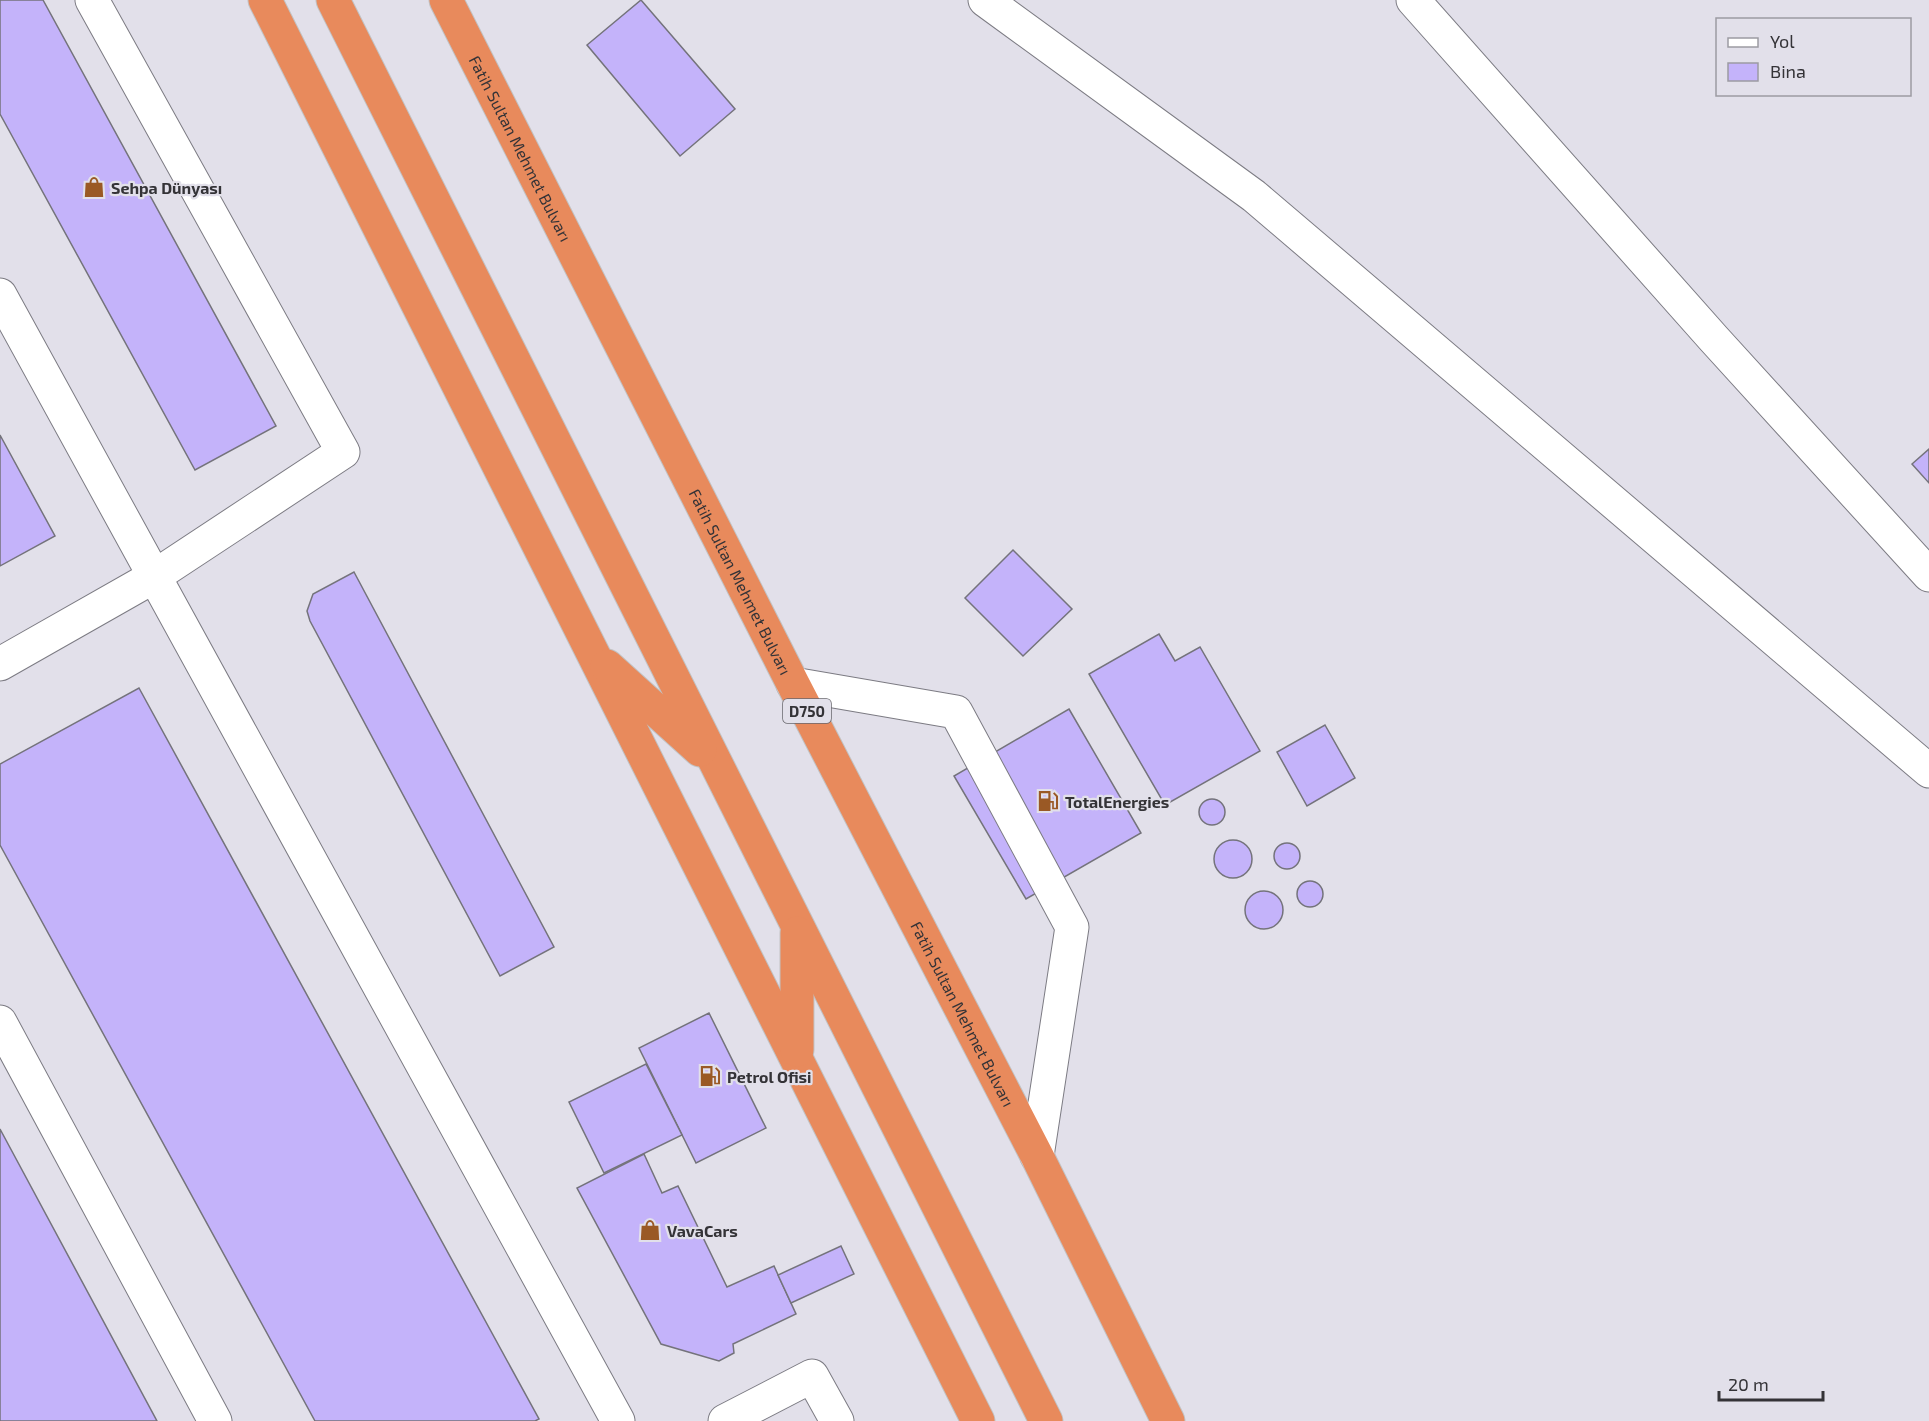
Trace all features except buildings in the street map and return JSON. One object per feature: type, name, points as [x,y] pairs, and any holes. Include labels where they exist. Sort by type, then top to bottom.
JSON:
[{"type":"highway","points":[[265,0],[978,1421]]},
{"type":"highway","points":[[333,0],[1046,1421]]},
{"type":"highway","name":"Fatih Sultan Mehmet Bulvarı","points":[[446,0],[793,684],[1038,1156],[1168,1421]]},
{"type":"highway","points":[[592,653],[716,764]]},
{"type":"highway","points":[[796,925],[796,1057]]},
{"type":"street","points":[[0,664],[155,576],[343,452],[92,0]]},
{"type":"street","points":[[986,0],[1254,196],[1929,771]]},
{"type":"street","points":[[1413,0],[1714,339],[1929,575]]},
{"type":"street","points":[[0,296],[618,1421]]},
{"type":"street","points":[[793,684],[956,712],[1072,927],[1038,1156]]},
{"type":"street","points":[[0,1022],[215,1421]]},
{"type":"street","points":[[725,1421],[812,1376],[837,1421]]},
{"type":"place","name":"Sehpa Dünyası","points":[[94,187]]},
{"type":"place","name":"TotalEnergies","points":[[1048,801]]},
{"type":"place","name":"Petrol Ofisi","points":[[710,1076]]},
{"type":"place","name":"VavaCars","points":[[650,1230]]}]
